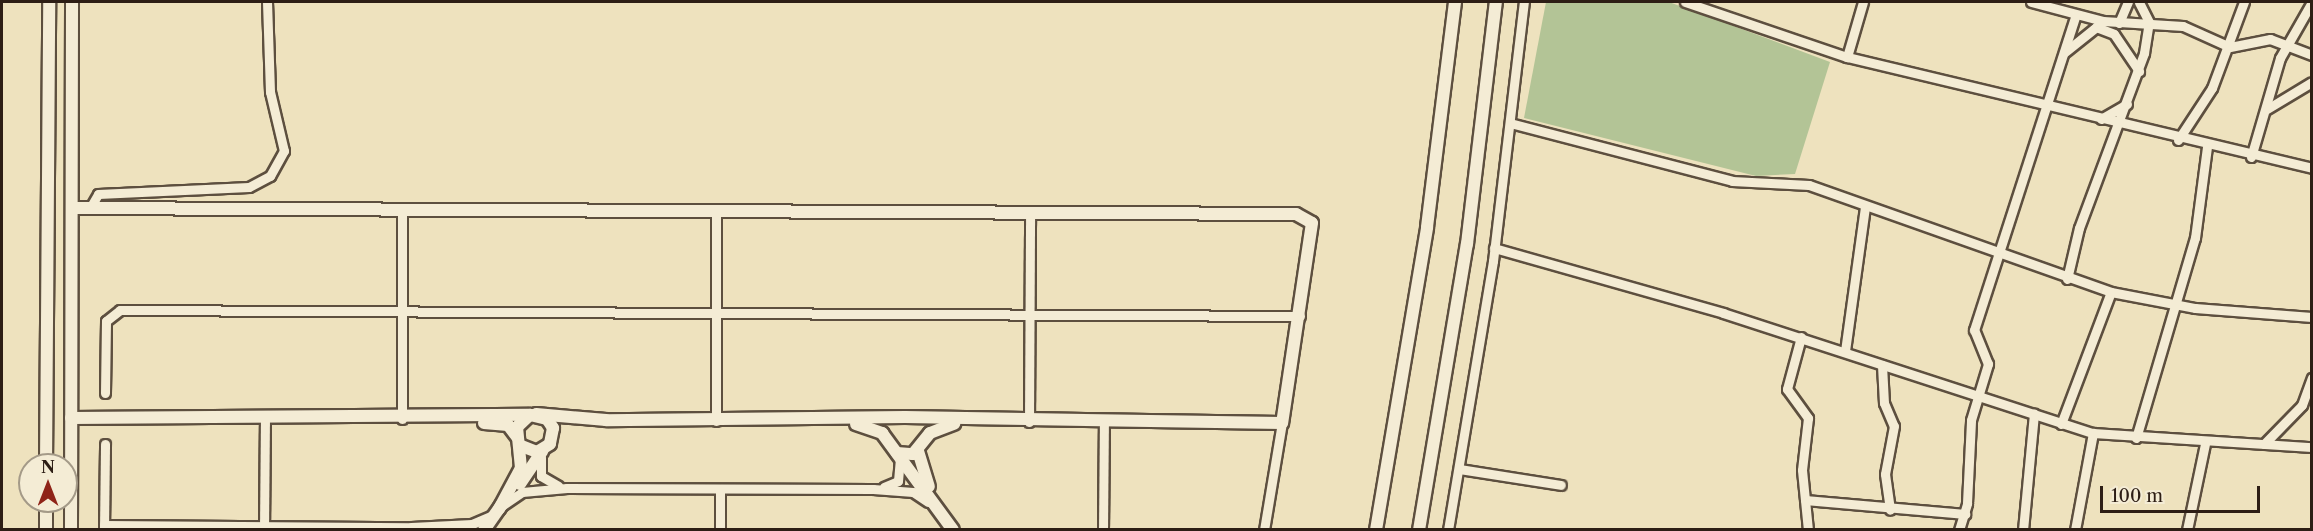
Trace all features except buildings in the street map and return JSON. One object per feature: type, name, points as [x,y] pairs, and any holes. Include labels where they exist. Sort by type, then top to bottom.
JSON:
[{"type":"street","points":[[46,453],[49,2]]},
{"type":"street","points":[[71,530],[72,2]]},
{"type":"street","points":[[90,208],[100,194],[249,187],[270,176],[284,151],[270,92],[267,2]]},
{"type":"street","points":[[1376,530],[1426,238],[1455,2]]},
{"type":"street","points":[[1419,530],[1467,244],[1496,2]]},
{"type":"street","points":[[1448,530],[1494,248],[1524,2]]},
{"type":"street","points":[[1684,2],[1847,57],[1996,88],[2045,105],[2178,140],[2312,168]]},
{"type":"street","points":[[1847,57],[1863,2]]},
{"type":"street","points":[[2031,2],[2100,24],[2114,34],[2139,71]]},
{"type":"street","points":[[2119,23],[2128,2]]},
{"type":"street","points":[[2067,279],[2079,228],[2139,71],[2149,22],[2139,2]]},
{"type":"street","points":[[2178,140],[2196,119],[2230,46],[2244,2]]},
{"type":"street","points":[[2251,157],[2288,44],[2312,2]]},
{"type":"street","points":[[1959,530],[1965,514],[1967,447],[1977,393],[1988,364],[1974,330],[2076,15]]},
{"type":"street","points":[[2065,52],[2100,24],[2149,22],[2183,26],[2230,46],[2262,38],[2288,44],[2312,55]]},
{"type":"street","points":[[2267,109],[2312,82]]},
{"type":"street","points":[[2100,119],[2127,104]]},
{"type":"street","points":[[1510,123],[1732,181],[1809,185],[2067,279],[2111,292],[2176,305],[2312,317]]},
{"type":"street","points":[[2136,438],[2195,238],[2207,147]]},
{"type":"street","points":[[1845,351],[1865,206]]},
{"type":"street","points":[[72,208],[1305,215],[1313,232],[1264,530]]},
{"type":"street","points":[[402,209],[402,419]]},
{"type":"street","points":[[716,210],[716,421]]},
{"type":"street","points":[[1029,422],[1030,212]]},
{"type":"street","points":[[1494,248],[1801,337],[2093,433],[2205,444],[2312,447]]},
{"type":"street","points":[[2061,424],[2111,292]]},
{"type":"street","points":[[105,393],[106,321],[116,310],[1300,316]]},
{"type":"street","points":[[1801,337],[1787,388],[1808,418],[1805,500],[1808,530]]},
{"type":"street","points":[[1882,365],[1884,403],[1894,426],[1885,474],[1890,510]]},
{"type":"street","points":[[2264,444],[2302,405],[2312,378]]},
{"type":"street","points":[[2023,530],[2034,414]]},
{"type":"street","points":[[71,418],[466,419],[533,415],[606,420],[834,421],[906,418],[965,422],[1282,423]]},
{"type":"street","points":[[533,415],[551,423],[553,440]]},
{"type":"street","points":[[496,512],[521,468],[520,422],[533,415]]},
{"type":"street","points":[[264,528],[265,418]]},
{"type":"street","points":[[906,418],[923,427],[925,439]]},
{"type":"street","points":[[887,441],[888,430],[906,418]]},
{"type":"street","points":[[466,419],[508,425],[519,442],[543,451]]},
{"type":"street","points":[[484,530],[543,451],[569,424],[606,420]]},
{"type":"street","points":[[834,421],[876,428],[943,514]]},
{"type":"street","points":[[953,530],[919,467],[918,452],[925,439],[937,428],[965,422]]},
{"type":"street","points":[[1103,530],[1104,423]]},
{"type":"street","points":[[2075,530],[2093,433]]},
{"type":"street","points":[[105,444],[104,527],[411,527],[472,524],[496,512],[522,492],[567,488],[873,489],[914,492],[943,514]]},
{"type":"street","points":[[2187,530],[2205,444]]},
{"type":"street","points":[[543,451],[541,476],[567,488]]},
{"type":"street","points":[[897,453],[918,452]]},
{"type":"street","points":[[873,489],[898,480],[902,470],[897,453]]},
{"type":"street","points":[[1458,469],[1561,485]]},
{"type":"street","points":[[720,489],[720,530]]},
{"type":"street","points":[[1805,500],[1890,510],[1965,514]]},
{"type":"street","points":[[46,513],[46,530]]},
{"type":"street","points":[[411,527],[442,530]]},
{"type":"green space","points":[[1546,2],[1669,2],[1830,62],[1795,174],[1756,176],[1524,118]]}]
